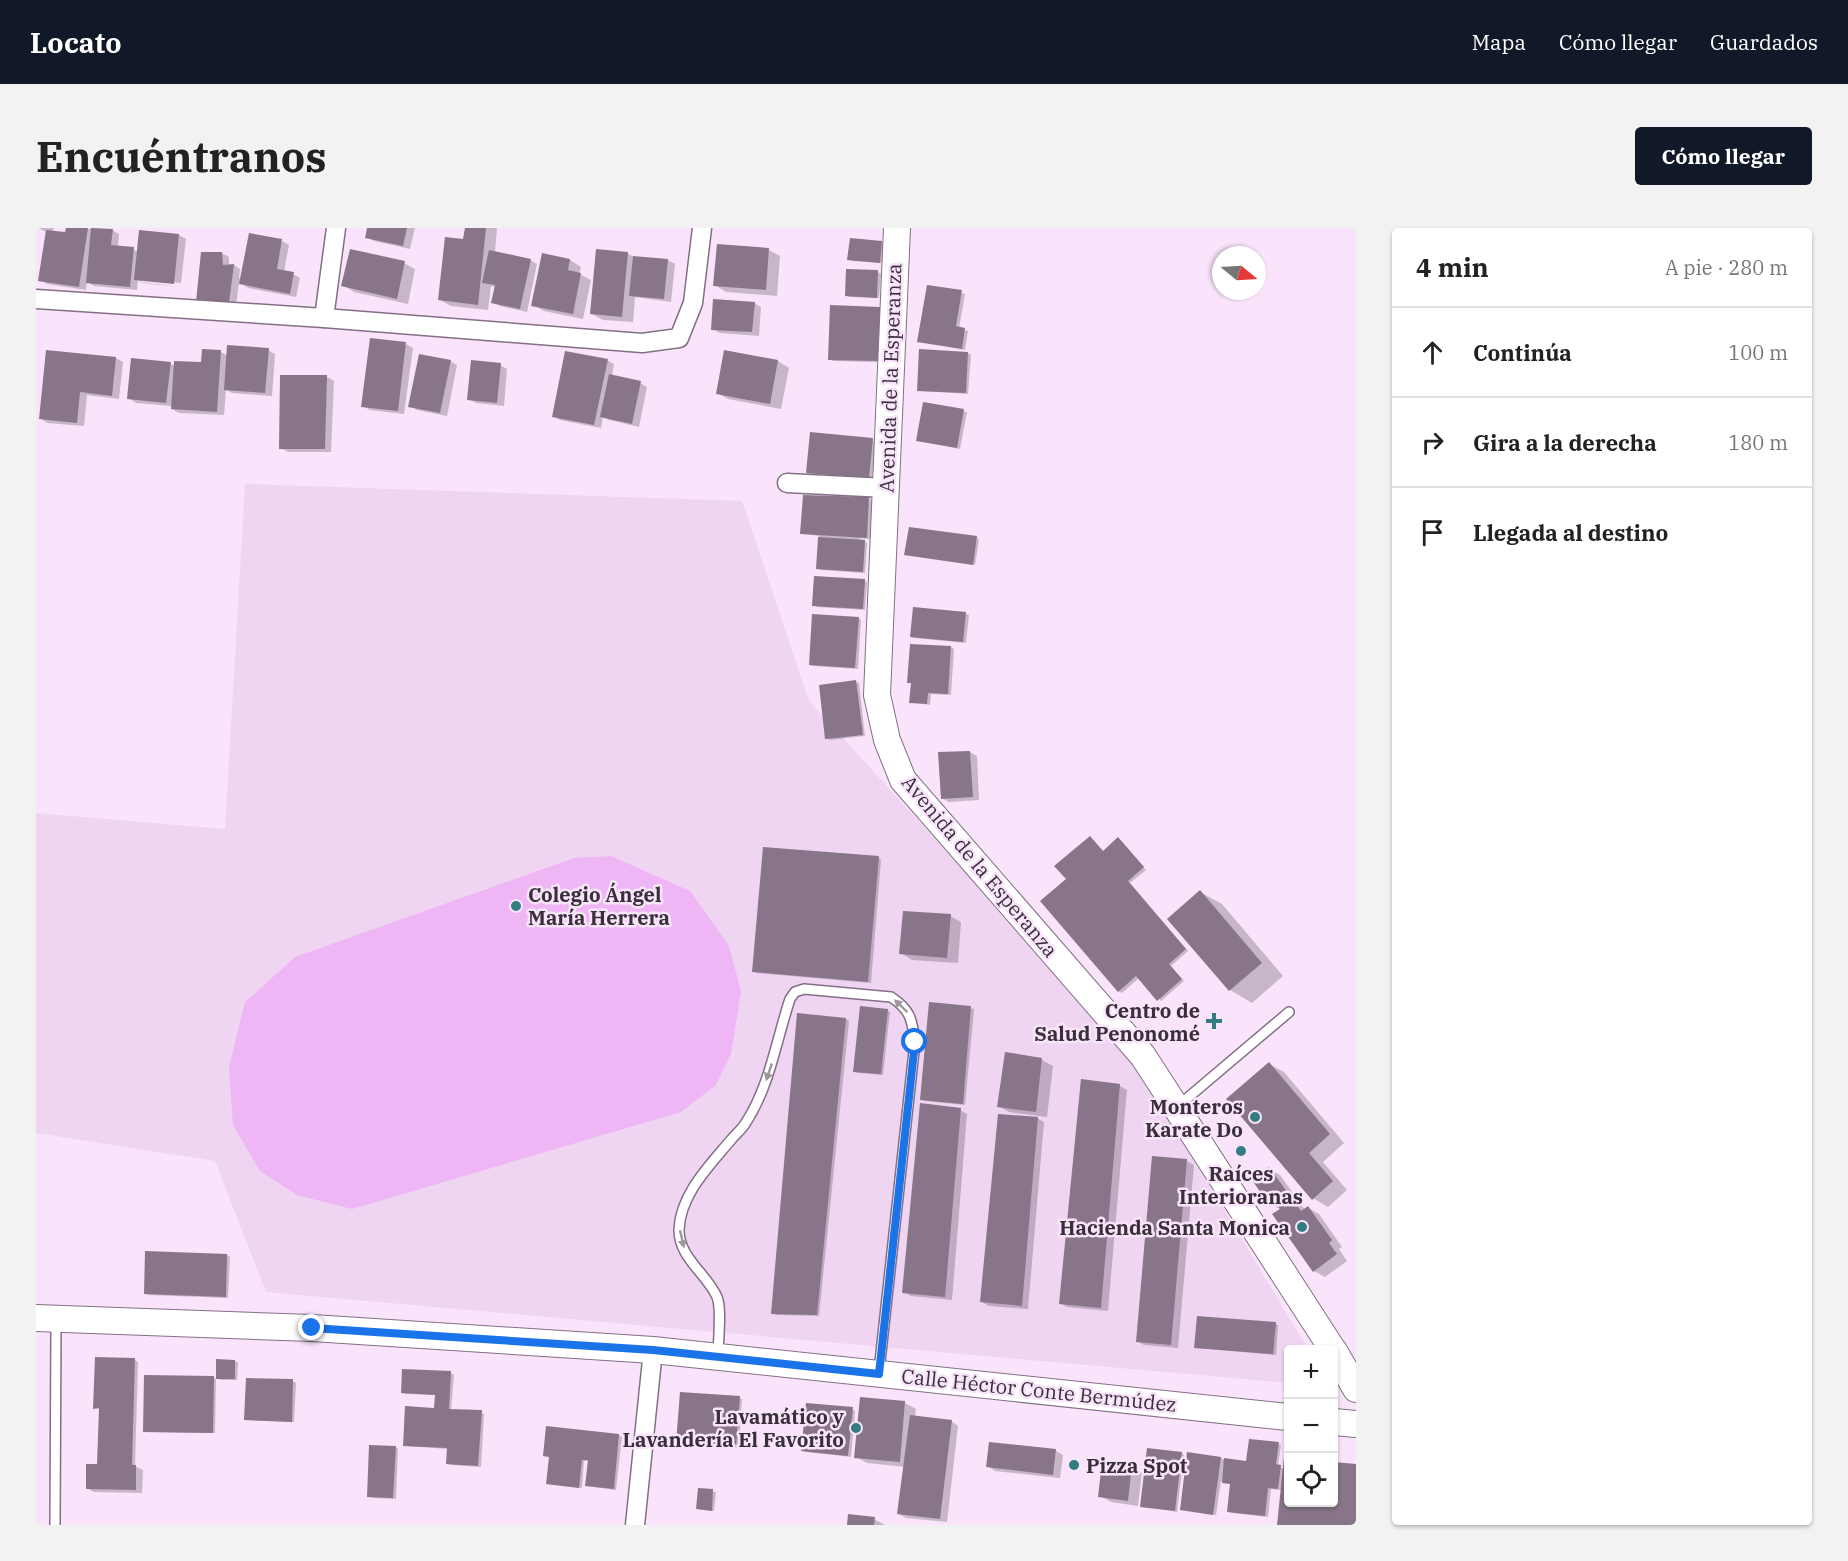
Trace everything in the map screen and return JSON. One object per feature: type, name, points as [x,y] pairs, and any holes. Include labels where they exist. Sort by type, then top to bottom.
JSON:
[{"type":"street","points":[[324,318],[336,228]]},
{"type":"street","points":[[36,299],[324,318],[642,344],[679,338],[693,303],[702,228]]},
{"type":"street","name":"Avenida de la Esperanza","points":[[897,228],[877,695],[887,740],[903,780],[1143,1056],[1330,1345]]},
{"type":"street","points":[[787,483],[886,488]]},
{"type":"street","name":"Calle Héctor Conte Bermúdez","points":[[46,1318],[312,1328],[653,1350],[1284,1417]]},
{"type":"street","points":[[635,1525],[653,1350]]},
{"type":"street","name":"Avenida de la Esperanza","points":[[1338,1358],[1356,1389]]},
{"type":"street","points":[[1338,1422],[1356,1424]]},
{"type":"lane","points":[[718,1356],[718,1300],[712,1288],[689,1258],[682,1245],[679,1232],[681,1214],[688,1197],[708,1166],[745,1124],[765,1083],[788,1005],[795,992],[804,989],[891,997],[902,1004],[908,1012],[915,1042],[879,1374]]},
{"type":"lane","points":[[1176,1108],[1289,1012]]},
{"type":"lane","points":[[46,1318],[55,1525]]},
{"type":"shaded area","name":"Colegio Ángel María Herrera","points":[[245,484],[742,501],[809,701],[1066,982],[1137,1065],[1306,1345],[1284,1345],[1284,1383],[266,1292],[215,1161],[36,1133],[36,813],[225,829]]},
{"type":"shaded area","points":[[611,856],[690,891],[729,946],[741,991],[731,1054],[716,1085],[681,1112],[352,1209],[297,1195],[260,1171],[233,1125],[229,1067],[245,1002],[295,957],[574,858]]},
{"type":"building","points":[[66,228],[88,228],[79,287],[38,281],[46,230],[65,232]]},
{"type":"building","points":[[91,228],[113,229],[111,245],[134,247],[130,287],[86,283]]},
{"type":"building","points":[[367,228],[407,228],[403,246],[365,238]]},
{"type":"building","points":[[465,228],[486,228],[478,305],[438,300],[445,237],[463,239]]},
{"type":"building","points":[[139,230],[179,234],[174,284],[134,280]]},
{"type":"building","points":[[249,233],[282,239],[277,269],[294,272],[290,294],[239,284]]},
{"type":"building","points":[[850,238],[882,241],[880,263],[847,260]]},
{"type":"building","points":[[717,244],[769,248],[766,290],[713,286]]},
{"type":"building","points":[[350,249],[405,261],[397,299],[341,286]]},
{"type":"building","points":[[596,249],[628,252],[622,317],[590,314]]},
{"type":"building","points":[[489,250],[531,259],[520,309],[491,303],[495,285],[482,283]]},
{"type":"building","points":[[201,252],[222,252],[223,265],[234,264],[229,303],[196,302]]},
{"type":"building","points":[[542,253],[570,259],[568,270],[581,273],[573,314],[531,306]]},
{"type":"building","points":[[633,256],[668,259],[664,299],[629,296]]},
{"type":"building","points":[[846,269],[878,270],[877,298],[845,296]]},
{"type":"building","points":[[927,285],[962,290],[956,326],[965,328],[962,349],[917,342]]},
{"type":"building","points":[[713,299],[755,302],[752,332],[711,330]]},
{"type":"building","points":[[830,305],[880,307],[878,361],[828,360]]},
{"type":"building","points":[[370,338],[406,342],[398,411],[361,407]]},
{"type":"building","points":[[227,345],[269,348],[265,393],[224,390]]},
{"type":"building","points":[[202,349],[221,350],[217,412],[171,409],[174,361],[201,362]]},
{"type":"building","points":[[919,349],[968,352],[966,393],[917,391]]},
{"type":"building","points":[[46,350],[116,357],[112,396],[80,392],[77,423],[39,419]]},
{"type":"building","points":[[724,350],[778,360],[770,404],[716,394]]},
{"type":"building","points":[[565,351],[608,359],[594,425],[552,417]]},
{"type":"building","points":[[419,354],[451,360],[440,413],[408,407]]},
{"type":"building","points":[[131,358],[171,362],[166,403],[127,399]]},
{"type":"building","points":[[471,360],[501,363],[497,403],[467,400]]},
{"type":"building","points":[[609,374],[641,381],[632,424],[600,417]]},
{"type":"building","points":[[280,375],[327,375],[325,449],[279,449]]},
{"type":"building","points":[[923,402],[964,409],[957,448],[916,441]]},
{"type":"building","points":[[810,432],[873,438],[869,478],[806,473]]},
{"type":"building","points":[[803,495],[869,497],[867,538],[800,534]]},
{"type":"building","points":[[909,527],[977,536],[973,565],[904,555]]},
{"type":"building","points":[[818,537],[865,540],[863,572],[816,569]]},
{"type":"building","points":[[814,576],[865,579],[863,609],[812,606]]},
{"type":"building","points":[[913,607],[966,612],[963,642],[910,637]]},
{"type":"building","points":[[812,614],[859,617],[855,668],[809,665]]},
{"type":"building","points":[[910,644],[951,646],[948,694],[928,693],[927,704],[909,703],[911,683],[907,683]]},
{"type":"building","points":[[856,680],[863,735],[825,739],[819,685]]},
{"type":"building","points":[[970,751],[973,797],[941,799],[938,752]]},
{"type":"building","points":[[1090,836],[1103,851],[1118,837],[1144,867],[1128,881],[1186,949],[1169,964],[1182,979],[1157,1001],[1136,976],[1118,992],[1040,901],[1066,879],[1054,866]]},
{"type":"building","points":[[763,847],[879,856],[868,982],[752,972]]},
{"type":"building","points":[[1200,890],[1262,963],[1229,991],[1167,919]]},
{"type":"building","points":[[903,911],[951,914],[947,958],[899,954]]},
{"type":"building","points":[[929,1002],[971,1006],[963,1104],[920,1100]]},
{"type":"building","points":[[860,1006],[888,1009],[881,1074],[853,1072]]},
{"type":"building","points":[[797,1013],[846,1018],[817,1315],[771,1314]]},
{"type":"building","points":[[1005,1052],[1042,1058],[1036,1112],[997,1107]]},
{"type":"building","points":[[1269,1062],[1330,1134],[1309,1153],[1333,1181],[1312,1200],[1226,1099]]},
{"type":"building","points":[[1081,1079],[1120,1084],[1101,1308],[1059,1304]]},
{"type":"building","points":[[920,1103],[961,1108],[945,1297],[902,1293]]},
{"type":"building","points":[[998,1114],[1038,1117],[1022,1306],[980,1302]]},
{"type":"building","points":[[1152,1156],[1187,1159],[1171,1345],[1136,1342]]},
{"type":"building","name":"Hacienda Santa Monica","points":[[1269,1167],[1301,1211],[1308,1206],[1332,1240],[1329,1243],[1337,1254],[1313,1272],[1272,1214],[1280,1209],[1275,1201],[1269,1205],[1252,1180]]},
{"type":"building","points":[[145,1251],[227,1254],[226,1297],[144,1294]]},
{"type":"building","points":[[1197,1316],[1276,1322],[1273,1354],[1194,1348]]},
{"type":"building","points":[[95,1357],[135,1358],[132,1465],[136,1465],[136,1490],[86,1489],[86,1464],[97,1464],[99,1408],[93,1409]]},
{"type":"building","points":[[216,1359],[235,1360],[235,1379],[216,1379]]},
{"type":"building","points":[[402,1369],[451,1371],[449,1409],[482,1410],[478,1466],[446,1464],[447,1448],[403,1446],[405,1406],[434,1408],[435,1395],[401,1393]]},
{"type":"building","points":[[144,1375],[214,1376],[213,1433],[143,1432]]},
{"type":"building","points":[[246,1378],[293,1379],[292,1422],[244,1420]]},
{"type":"building","points":[[680,1392],[740,1396],[736,1447],[676,1443]]},
{"type":"building","points":[[860,1397],[905,1401],[900,1462],[854,1458]]},
{"type":"building","points":[[806,1403],[853,1407],[848,1456],[801,1451]]},
{"type":"building","points":[[910,1415],[952,1420],[940,1519],[897,1514]]},
{"type":"building","points":[[546,1426],[619,1434],[614,1489],[585,1486],[588,1460],[582,1460],[579,1488],[546,1484],[549,1457],[543,1456]]},
{"type":"building","points":[[1249,1439],[1279,1442],[1276,1464],[1281,1465],[1278,1489],[1268,1488],[1265,1516],[1227,1512],[1230,1484],[1222,1483],[1224,1458],[1246,1461]]},
{"type":"building","points":[[989,1442],[1056,1449],[1053,1475],[986,1467]]},
{"type":"building","points":[[369,1445],[396,1446],[393,1498],[367,1497]]},
{"type":"building","points":[[1147,1448],[1182,1452],[1175,1511],[1140,1507]]},
{"type":"building","points":[[1187,1452],[1221,1457],[1213,1515],[1180,1510]]},
{"type":"building","points":[[1284,1457],[1284,1507],[1338,1507],[1338,1462],[1356,1464],[1356,1525],[1277,1525]]},
{"type":"building","points":[[1102,1462],[1132,1465],[1128,1501],[1098,1497]]},
{"type":"building","points":[[698,1488],[713,1489],[712,1511],[696,1509]]},
{"type":"building","points":[[848,1514],[875,1517],[874,1525],[847,1525]]},
{"type":"place","name":"Colegio Ángel María Herrera","points":[[516,906]]},
{"type":"place","name":"Centro de Salud Penonomé","points":[[1214,1021]]},
{"type":"place","name":"Monteros Karate Do","points":[[1255,1117]]},
{"type":"place","name":"Raíces Interioranas","points":[[1241,1151]]},
{"type":"place","name":"Hacienda Santa Monica","points":[[1302,1227]]},
{"type":"place","name":"Lavamático y Lavandería El Favorito","points":[[856,1428]]},
{"type":"place","name":"Pizza Spot","points":[[1074,1465]]},
{"type":"route","points":[[312,1328],[653,1350],[879,1374],[915,1042]]}]
